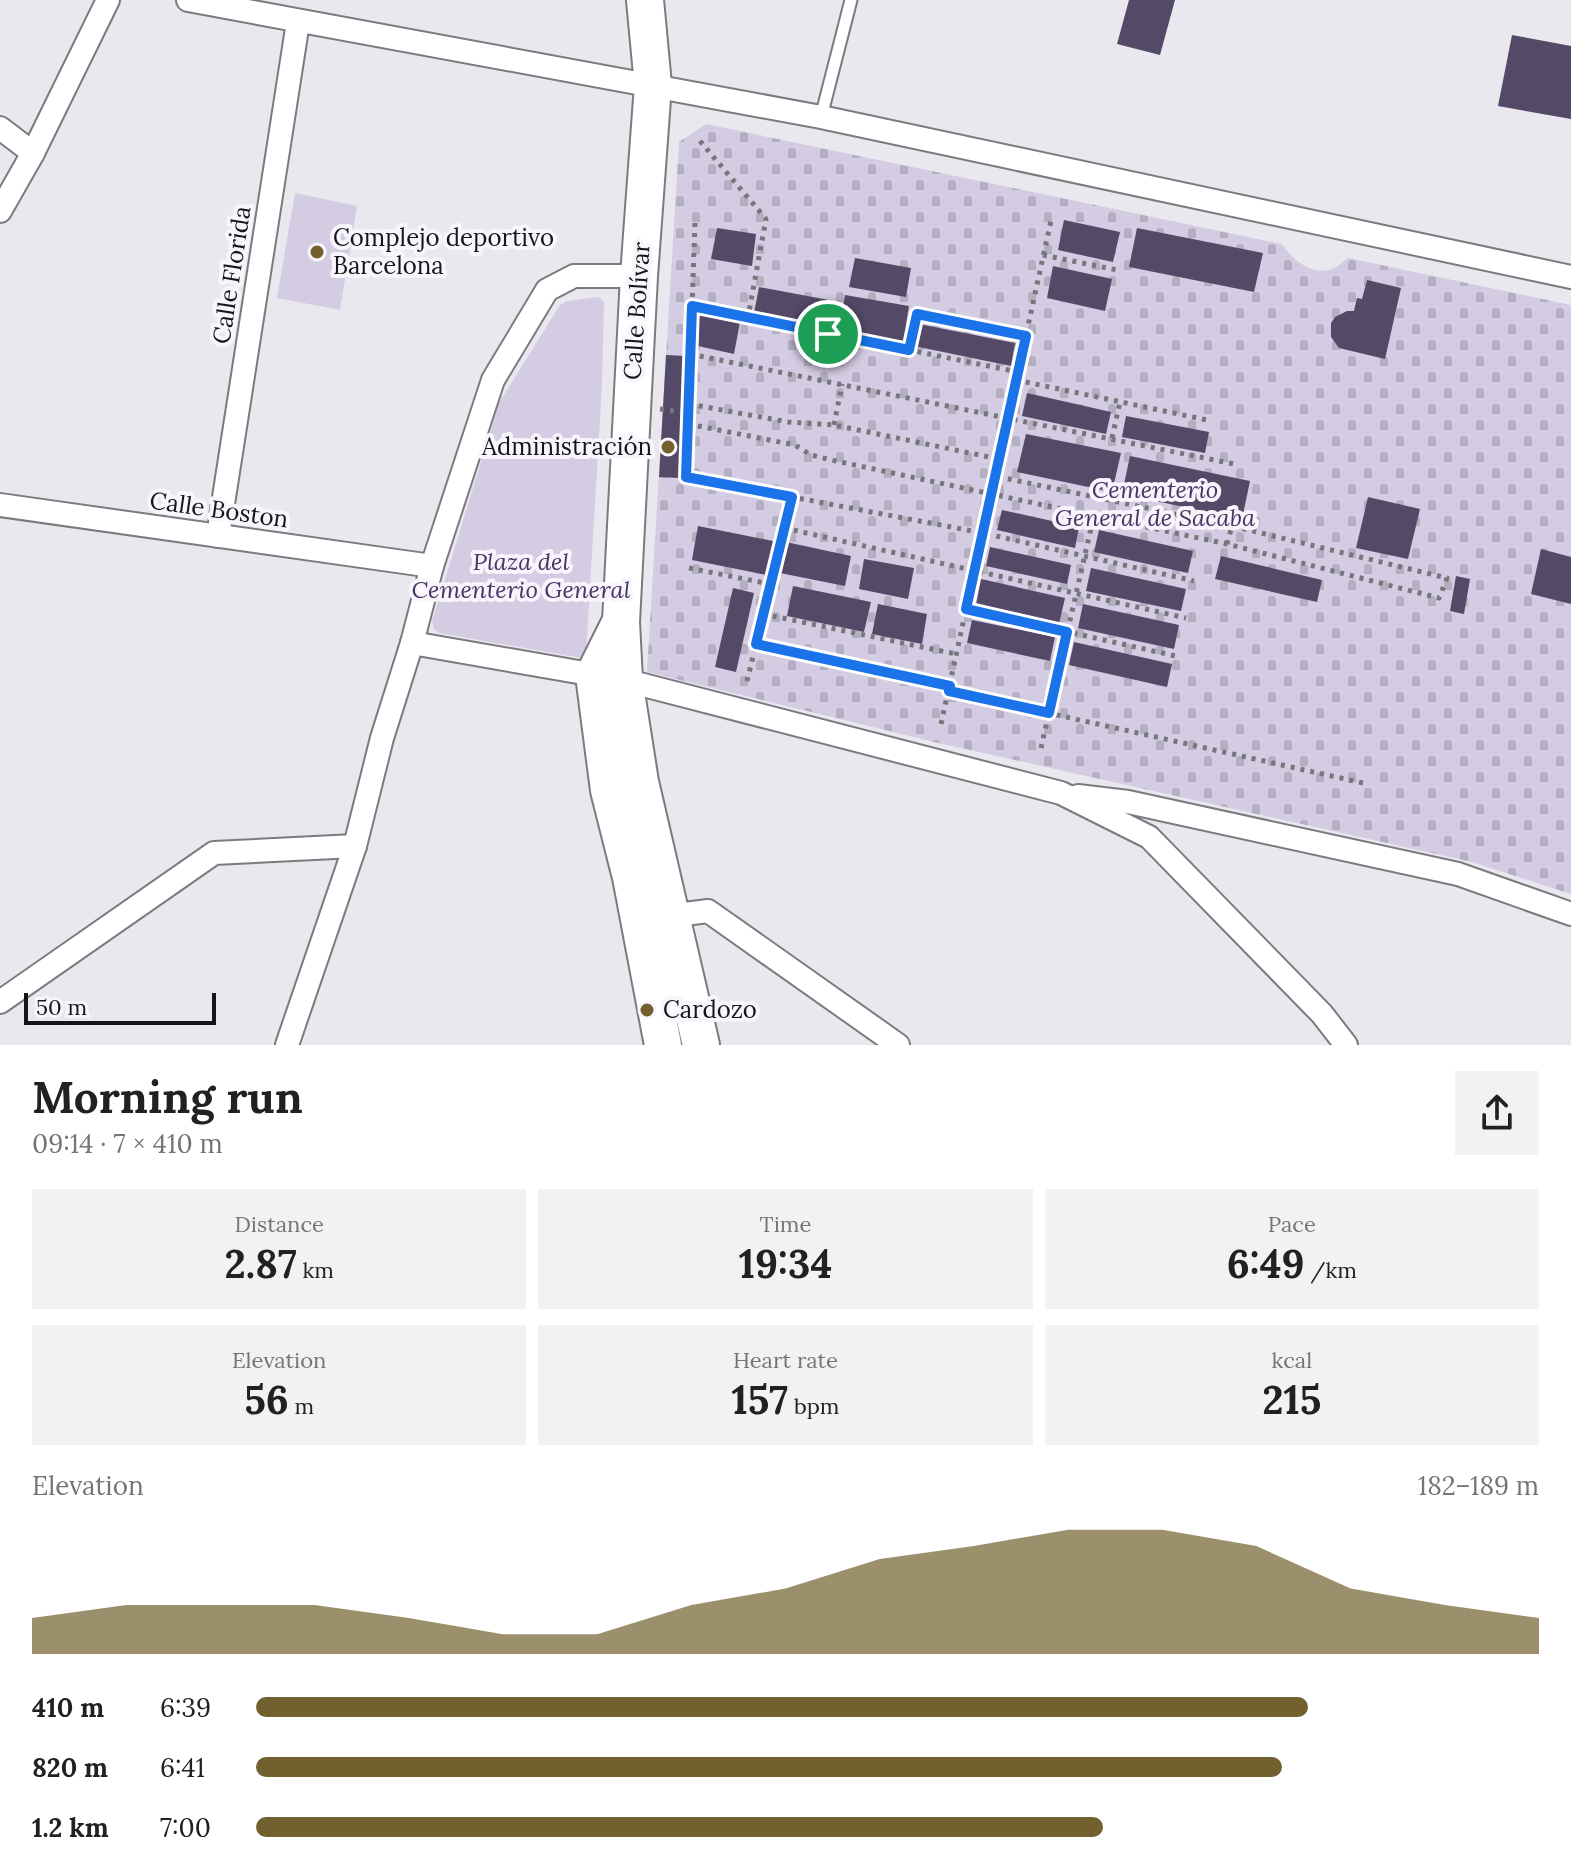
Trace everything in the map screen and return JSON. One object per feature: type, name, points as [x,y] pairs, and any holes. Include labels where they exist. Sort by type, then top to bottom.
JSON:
[{"type":"main road","name":"Calle Bolívar","points":[[609,678],[621,622],[639,276],[653,85],[645,0]]},
{"type":"main road","points":[[609,678],[640,782],[701,1045]]},
{"type":"main road","points":[[609,678],[609,790],[631,877],[663,1045]]},
{"type":"street","points":[[0,211],[33,153],[108,0]]},
{"type":"street","points":[[188,0],[821,117],[1571,277]]},
{"type":"street","name":"Calle Florida","points":[[218,536],[298,22]]},
{"type":"street","points":[[0,128],[33,153]]},
{"type":"street","points":[[287,1045],[355,846],[382,738],[432,566],[493,380],[547,290],[574,276],[639,276]]},
{"type":"street","name":"Calle Boston","points":[[0,505],[432,566]]},
{"type":"street","points":[[412,643],[609,678],[1061,793],[1128,802],[1458,874],[1571,914]]},
{"type":"street","points":[[1061,793],[1149,837],[1322,1014],[1346,1045]]},
{"type":"street","points":[[0,1002],[214,853],[355,846]]},
{"type":"street","points":[[669,916],[708,911],[898,1045]]},
{"type":"lane","points":[[821,117],[851,0]]},
{"type":"path","points":[[700,141],[766,219],[748,317]]},
{"type":"path","points":[[941,724],[1052,216]]},
{"type":"path","points":[[695,223],[686,477],[983,533],[1194,581]]},
{"type":"path","points":[[1043,255],[1117,270]]},
{"type":"path","points":[[692,306],[1018,372]]},
{"type":"path","points":[[909,350],[917,314],[1026,336]]},
{"type":"path","points":[[690,354],[1234,464]]},
{"type":"path","points":[[1016,380],[1207,420]]},
{"type":"path","points":[[834,425],[842,384]]},
{"type":"path","points":[[1112,438],[1120,402]]},
{"type":"path","points":[[689,404],[788,422],[834,425],[999,459]]},
{"type":"path","points":[[688,424],[795,445],[811,455],[836,461],[1227,544],[1439,598],[1447,578],[1232,526],[995,476]]},
{"type":"path","points":[[747,681],[792,497]]},
{"type":"path","points":[[1041,748],[1094,515]]},
{"type":"path","points":[[1227,544],[1232,526]]},
{"type":"path","points":[[784,528],[1186,618]]},
{"type":"path","points":[[689,568],[770,584]]},
{"type":"path","points":[[966,609],[1180,657]]},
{"type":"path","points":[[763,614],[956,654]]},
{"type":"path","points":[[756,644],[1363,783]]},
{"type":"green space","name":"Cementerio General de Sacaba","points":[[706,124],[1282,244],[1297,261],[1317,270],[1332,269],[1348,258],[1571,305],[1571,894],[1472,862],[934,742],[647,672],[679,142]]},
{"type":"green space","name":"Complejo deportivo Barcelona","points":[[295,193],[357,206],[340,310],[277,298]]},
{"type":"green space","name":"Plaza del Cementerio General","points":[[599,297],[604,302],[602,385],[586,655],[582,658],[439,633],[432,622],[499,403],[560,305],[567,301]]},
{"type":"building","points":[[1129,0],[1175,0],[1160,55],[1117,44]]},
{"type":"building","points":[[1512,35],[1571,46],[1571,119],[1498,106]]},
{"type":"building","points":[[1064,220],[1120,232],[1113,262],[1058,250]]},
{"type":"building","points":[[717,228],[756,234],[752,266],[711,259]]},
{"type":"building","points":[[1137,228],[1263,253],[1254,292],[1129,267]]},
{"type":"building","points":[[855,258],[911,268],[906,297],[849,287]]},
{"type":"building","points":[[1053,266],[1112,279],[1105,311],[1047,298]]},
{"type":"building","points":[[1367,280],[1401,288],[1385,359],[1339,348],[1331,337],[1331,323],[1335,317],[1354,311],[1357,298],[1362,299]]},
{"type":"building","points":[[759,287],[834,301],[829,328],[754,313]]},
{"type":"building","points":[[845,295],[909,306],[903,342],[839,331]]},
{"type":"building","points":[[699,315],[740,322],[734,354],[698,346]]},
{"type":"building","points":[[919,324],[1015,343],[1011,366],[914,346]]},
{"type":"building","points":[[666,355],[686,356],[679,478],[659,477]]},
{"type":"building","points":[[1027,393],[1111,412],[1106,434],[1022,416]]},
{"type":"building","points":[[1126,416],[1209,432],[1205,453],[1122,437]]},
{"type":"building","points":[[1026,434],[1121,453],[1112,492],[1017,472]]},
{"type":"building","points":[[1130,456],[1250,481],[1242,519],[1122,494]]},
{"type":"building","points":[[1368,497],[1420,509],[1408,559],[1356,548]]},
{"type":"building","points":[[1002,510],[1079,527],[1075,548],[997,530]]},
{"type":"building","points":[[698,526],[773,541],[766,575],[692,560]]},
{"type":"building","points":[[1099,530],[1193,551],[1188,573],[1094,552]]},
{"type":"building","points":[[786,542],[851,556],[845,586],[780,573]]},
{"type":"building","points":[[990,547],[1071,565],[1067,584],[986,566]]},
{"type":"building","points":[[1541,549],[1571,557],[1571,604],[1531,594]]},
{"type":"building","points":[[1221,556],[1322,580],[1317,602],[1215,579]]},
{"type":"building","points":[[864,559],[914,568],[908,599],[859,589]]},
{"type":"building","points":[[1091,568],[1186,589],[1181,611],[1086,591]]},
{"type":"building","points":[[1456,576],[1470,579],[1464,614],[1450,611]]},
{"type":"building","points":[[981,579],[1065,598],[1059,624],[976,605]]},
{"type":"building","points":[[793,586],[871,602],[864,632],[787,616]]},
{"type":"building","points":[[733,588],[754,593],[736,672],[715,667]]},
{"type":"building","points":[[878,604],[927,614],[922,644],[872,634]]},
{"type":"building","points":[[1083,604],[1179,625],[1174,649],[1078,628]]},
{"type":"building","points":[[972,620],[1055,637],[1050,661],[967,643]]},
{"type":"building","points":[[1074,642],[1172,664],[1167,687],[1069,665]]},
{"type":"place","name":"Complejo deportivo Barcelona","points":[[317,252]]},
{"type":"place","name":"Administración","points":[[668,447]]},
{"type":"place","name":"Cardozo","points":[[647,1010]]},
{"type":"route","points":[[692,306],[828,334],[909,350],[917,314],[1026,336],[966,609],[1067,632],[1049,713],[949,691],[950,686],[756,644],[792,497],[686,477],[692,306]]}]
